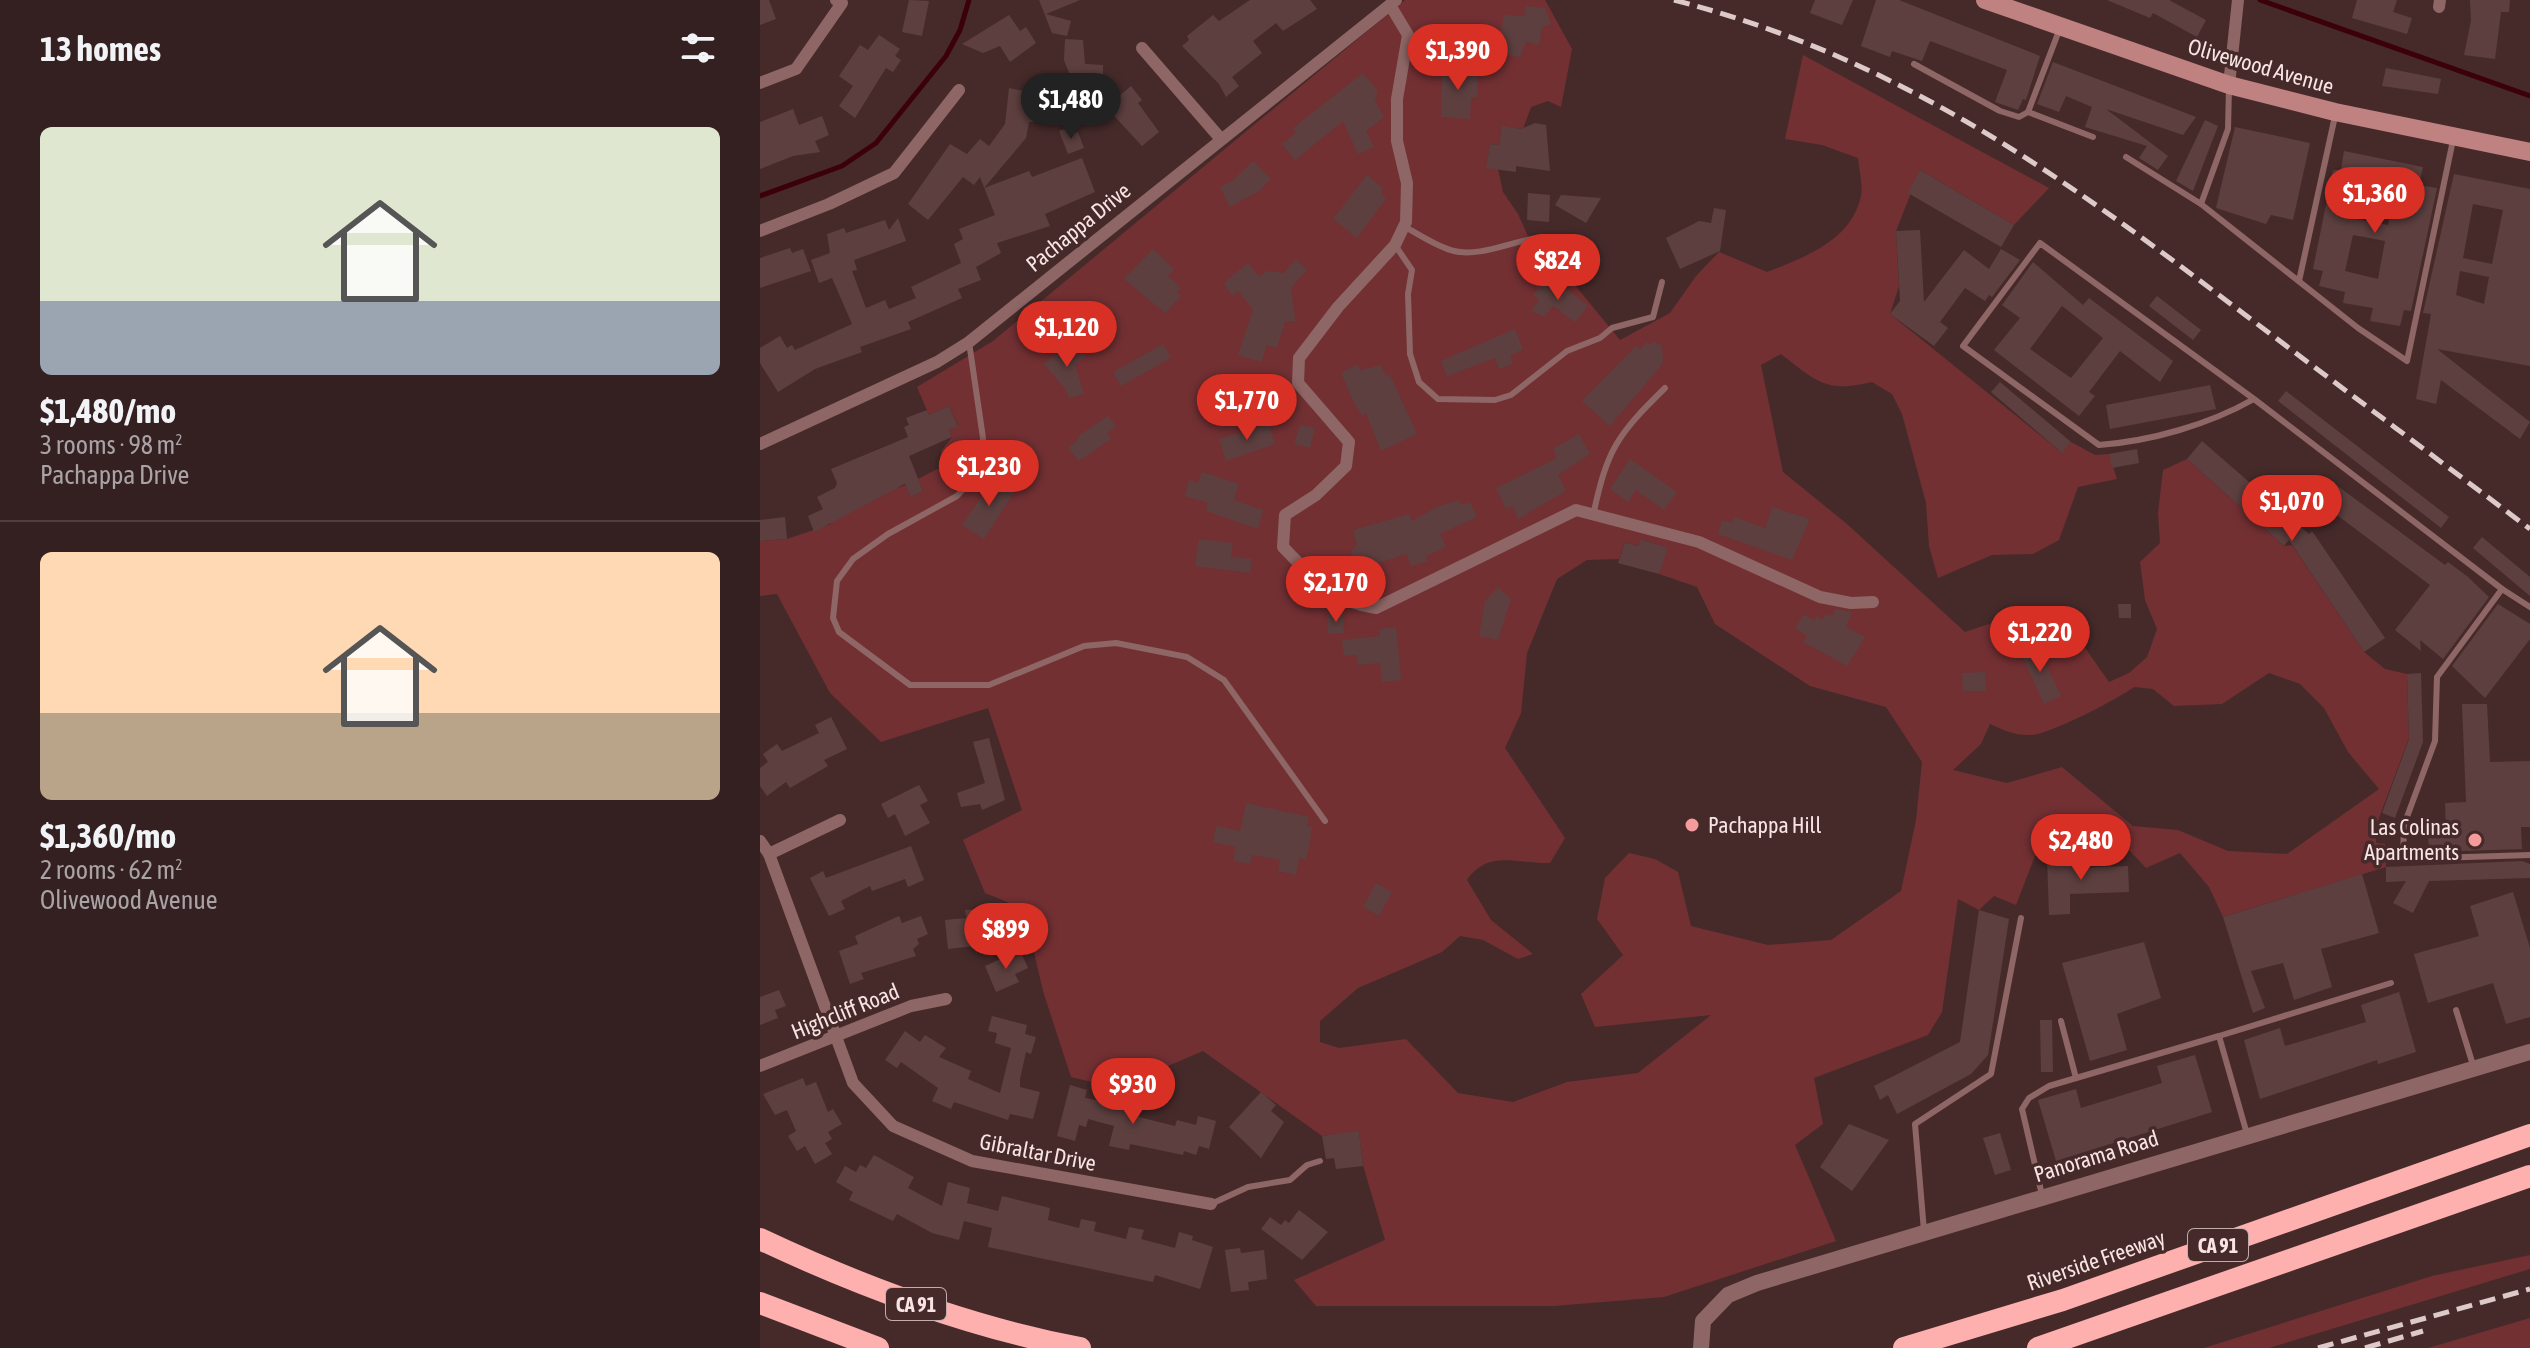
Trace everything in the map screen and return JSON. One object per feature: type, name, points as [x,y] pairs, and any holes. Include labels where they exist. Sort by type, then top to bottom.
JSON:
[{"type":"highway","name":"Riverside Freeway","points":[[1904,1348],[2063,1300],[2530,1135]]},
{"type":"highway","name":"CA 91","points":[[2038,1348],[2530,1176]]},
{"type":"highway","name":"CA 91","points":[[760,1239],[837,1275],[950,1316],[1080,1348]]},
{"type":"highway","name":"CA 91","points":[[760,1303],[878,1348]]},
{"type":"main road","name":"Olivewood Avenue","points":[[1985,0],[2229,85],[2335,112],[2530,152]]},
{"type":"street","points":[[2229,85],[2238,0]]},
{"type":"street","points":[[760,83],[796,69],[839,1]]},
{"type":"street","points":[[1393,2],[1408,35],[1397,99],[1397,141],[1407,183],[1403,226],[1395,245],[1338,307],[1299,358],[1298,383],[1349,442],[1346,466],[1316,495],[1285,515],[1283,547],[1311,576],[1349,604],[1376,608],[1576,510],[1699,542],[1820,597],[1851,603],[1873,602]]},
{"type":"street","name":"Pachappa Drive","points":[[760,444],[937,362],[969,342],[1393,2]]},
{"type":"street","points":[[1142,48],[1220,138]]},
{"type":"street","points":[[760,231],[829,204],[894,173],[959,90]]},
{"type":"street","points":[[769,854],[840,820]]},
{"type":"street","name":"Gibraltar Drive","points":[[760,841],[769,854],[853,1083],[893,1126],[972,1161],[1211,1204]]},
{"type":"street","name":"Highcliff Road","points":[[760,1066],[911,1006],[946,999]]},
{"type":"street","name":"Panorama Road","points":[[1700,1343],[1703,1321],[1728,1295],[2042,1195],[2530,1052]]},
{"type":"lane","points":[[1914,64],[2000,111],[2019,117],[2028,112],[2060,28]]},
{"type":"lane","points":[[2201,204],[2228,129],[2229,85]]},
{"type":"lane","points":[[2028,112],[2093,137]]},
{"type":"lane","points":[[2299,281],[2335,112]]},
{"type":"lane","points":[[2126,157],[2201,204],[2407,361],[2454,136]]},
{"type":"lane","points":[[1403,226],[1453,251],[1553,239],[1565,239],[1582,250]]},
{"type":"lane","points":[[2254,399],[2221,417],[2119,443],[2099,445],[1963,346],[2040,243],[2254,399],[2502,589],[2530,607]]},
{"type":"lane","points":[[1395,245],[1412,270],[1408,294],[1410,354],[1419,382],[1438,399],[1495,400],[1511,395],[1567,351],[1600,338],[1612,328],[1653,317],[1662,282]]},
{"type":"lane","points":[[969,342],[983,438],[980,470],[957,496],[888,534],[853,559],[837,581],[833,618],[839,632],[910,685],[989,685],[1084,646],[1116,643],[1187,657],[1224,680],[1325,821]]},
{"type":"lane","points":[[1593,516],[1606,465],[1620,434],[1665,388]]},
{"type":"lane","points":[[2502,589],[2437,677],[2435,741],[2404,825],[2403,859],[2530,855]]},
{"type":"lane","points":[[1924,1231],[1915,1124],[1991,1074],[2021,918]]},
{"type":"lane","points":[[2042,1195],[2022,1109],[2035,1093],[2391,983]]},
{"type":"lane","points":[[2456,1010],[2474,1069]]},
{"type":"lane","points":[[2061,1021],[2076,1078]]},
{"type":"lane","points":[[2219,1036],[2247,1134]]},
{"type":"lane","points":[[1211,1204],[1248,1187],[1290,1180],[1307,1165],[1320,1161]]},
{"type":"shaded area","points":[[1405,0],[1545,0],[1572,49],[1561,107],[1548,101],[1531,107],[1523,129],[1502,127],[1499,145],[1490,144],[1487,167],[1498,169],[1503,192],[1518,214],[1536,254],[1560,267],[1620,340],[1670,313],[1696,276],[1719,252],[1767,272],[1824,245],[1837,236],[1856,212],[1861,196],[1858,158],[1822,145],[1785,139],[1803,55],[2049,188],[2014,225],[1920,170],[1896,231],[1899,286],[1890,314],[2061,452],[2071,442],[2095,455],[2109,454],[2117,479],[2078,487],[2059,540],[2033,554],[1992,555],[1938,578],[1929,546],[1926,503],[1902,414],[1892,394],[1872,382],[1843,386],[1823,383],[1781,354],[1761,365],[1783,472],[1847,524],[1965,632],[2007,618],[2062,615],[2109,682],[2129,673],[2147,657],[2157,629],[2145,600],[2140,562],[2160,543],[2158,513],[2163,470],[2187,459],[2284,546],[2292,545],[2364,652],[2385,669],[2407,674],[2409,738],[2376,826],[2376,843],[2385,844],[2386,867],[2223,917],[2209,887],[2180,853],[2146,868],[2110,830],[2085,843],[2075,858],[2035,856],[2016,905],[1994,896],[1979,910],[1958,899],[1942,1012],[1928,1035],[1814,1078],[1823,1124],[1795,1145],[1836,1241],[1664,1297],[1554,1306],[1316,1306],[1294,1280],[1385,1240],[1363,1165],[1359,1132],[1322,1136],[1203,1051],[1117,1088],[1071,1077],[1043,991],[1024,909],[985,893],[963,840],[1022,810],[988,708],[881,742],[830,693],[777,594],[760,596],[760,541],[787,539],[831,524],[827,513],[906,485],[911,497],[923,491],[918,479],[941,467],[941,451],[952,437],[949,430],[958,425],[949,406],[929,415],[917,387],[993,341]],"holes":[[[1640,539],[1667,548],[1659,574],[1697,587],[1715,624],[1810,686],[1886,707],[1922,762],[1916,820],[1901,891],[1831,940],[1768,945],[1691,926],[1678,872],[1655,859],[1629,853],[1605,878],[1597,919],[1623,955],[1581,994],[1595,1027],[1711,1015],[1638,1073],[1567,1082],[1513,1102],[1458,1093],[1406,1039],[1339,1048],[1320,1042],[1320,1021],[1358,988],[1442,952],[1460,936],[1483,940],[1518,959],[1533,954],[1491,920],[1467,880],[1475,870],[1494,861],[1550,863],[1565,838],[1505,748],[1521,713],[1527,653],[1557,579],[1587,560],[1619,559],[1625,542],[1638,546]],[[2269,673],[2300,684],[2324,708],[2348,752],[2379,789],[2287,854],[2228,851],[2178,830],[2133,826],[2062,767],[2007,783],[1953,770],[1981,744],[1990,724],[2021,735],[2041,733],[2084,715],[2134,687],[2153,689],[2174,706],[2222,704]]]},
{"type":"shaded area","points":[[2530,1255],[2530,1269],[2269,1348],[2204,1348],[2432,1276]]},
{"type":"shaded area","points":[[2530,1318],[2530,1348],[2428,1348]]},
{"type":"building","points":[[760,0],[769,0],[776,19],[760,25]]},
{"type":"building","points":[[909,0],[929,1],[922,36],[902,32]]},
{"type":"building","points":[[1039,0],[1080,0],[1046,14],[1071,21],[1067,36],[1052,33]]},
{"type":"building","points":[[1250,0],[1310,0],[1317,9],[1283,31],[1276,23],[1253,41],[1262,53],[1232,77],[1239,86],[1226,97],[1219,84],[1182,46],[1189,40],[1187,36],[1213,15],[1219,21]]},
{"type":"building","points":[[1815,0],[1853,0],[1842,25],[1810,13]]},
{"type":"building","points":[[1876,0],[1899,0],[2040,56],[2026,100],[2023,99],[2018,110],[1995,102],[2007,70],[1930,41],[1922,61],[1892,51],[1890,57],[1861,46]]},
{"type":"building","points":[[2107,0],[2169,0],[2206,20],[2197,37],[2153,13],[2150,18]]},
{"type":"building","points":[[2357,0],[2397,0],[2393,12],[2412,18],[2407,34],[2352,18]]},
{"type":"building","points":[[2470,0],[2510,0],[2509,12],[2501,12],[2495,59],[2464,55],[2471,21]]},
{"type":"building","points":[[1526,6],[1545,8],[1551,24],[1542,27],[1539,45],[1526,42],[1520,57],[1502,54],[1498,46],[1504,15],[1524,16]]},
{"type":"building","points":[[1009,15],[1020,31],[1026,27],[1036,43],[1010,62],[1000,46],[983,53],[962,44]]},
{"type":"building","points":[[879,35],[900,49],[895,56],[901,60],[893,72],[886,68],[855,118],[839,106],[853,86],[839,76],[860,45],[868,50]]},
{"type":"building","points":[[1065,39],[1083,40],[1085,64],[1103,65],[1103,88],[1074,86],[1064,60]]},
{"type":"building","points":[[2053,62],[2196,117],[2183,135],[2106,109],[2168,156],[2158,170],[2139,158],[2147,146],[2085,127],[2092,107],[2066,96],[2059,112],[2037,104]]},
{"type":"building","points":[[1442,68],[1478,68],[1477,97],[1471,97],[1470,119],[1441,117]]},
{"type":"building","points":[[2386,68],[2441,79],[2438,94],[2382,86]]},
{"type":"building","points":[[1363,73],[1378,92],[1375,101],[1384,117],[1366,131],[1374,147],[1358,154],[1343,121],[1295,160],[1282,144],[1296,133],[1292,129]]},
{"type":"building","points":[[1131,86],[1142,100],[1138,103],[1159,132],[1142,146],[1106,107]]},
{"type":"building","points":[[1009,88],[1042,95],[1039,122],[1029,122],[1026,138],[984,188],[980,177],[974,185],[963,177],[928,220],[908,204],[950,144],[967,154],[980,139],[989,146],[1005,124]]},
{"type":"building","points":[[793,109],[799,125],[822,116],[829,135],[815,141],[820,152],[793,156],[760,169],[760,122]]},
{"type":"building","points":[[2205,120],[2218,126],[2193,191],[2176,181]]},
{"type":"building","points":[[1535,123],[1546,125],[1550,171],[1516,166],[1516,172],[1486,168],[1490,144],[1499,145],[1502,126],[1521,129]]},
{"type":"building","points":[[1070,127],[1073,134],[1078,132],[1084,148],[1068,154],[1059,131]]},
{"type":"building","points":[[2235,127],[2310,143],[2293,220],[2271,215],[2266,224],[2216,208]]},
{"type":"building","points":[[2344,151],[2423,167],[2419,185],[2437,188],[2411,311],[2404,310],[2400,326],[2370,321],[2373,308],[2343,303],[2345,292],[2319,286],[2323,271],[2313,269],[2333,170],[2341,170]],"holes":[[[2364,179],[2395,185],[2388,225],[2356,219]],[[2353,235],[2385,241],[2378,279],[2345,271]]]},
{"type":"building","points":[[1082,158],[1095,192],[1045,214],[1050,226],[997,243],[1001,253],[976,267],[981,280],[958,289],[962,298],[908,322],[911,329],[860,347],[862,352],[815,369],[778,392],[760,363],[760,348],[780,336],[787,348],[792,345],[795,350],[852,324],[832,278],[819,283],[811,260],[830,253],[827,234],[844,228],[846,233],[885,220],[889,230],[898,218],[906,241],[854,260],[857,270],[852,271],[866,308],[885,300],[889,309],[916,298],[911,287],[961,263],[954,244],[963,239],[959,229],[995,215],[984,188],[1029,171],[1032,177]]},
{"type":"building","points":[[1253,161],[1271,179],[1259,191],[1230,207],[1220,187],[1232,181]]},
{"type":"building","points":[[1920,170],[2014,225],[2001,247],[1908,193]]},
{"type":"building","points":[[2454,174],[2530,189],[2530,366],[2437,349],[2530,422],[2520,439],[2441,380],[2436,404],[2416,399],[2431,314],[2423,313]],"holes":[[[2473,204],[2503,210],[2492,264],[2463,258]],[[2460,271],[2489,277],[2484,304],[2456,295]]]},
{"type":"building","points":[[1367,175],[1383,188],[1381,194],[1386,198],[1357,238],[1333,219]]},
{"type":"building","points":[[1528,193],[1550,195],[1549,222],[1527,220]]},
{"type":"building","points":[[1561,195],[1601,198],[1586,223],[1555,205]]},
{"type":"building","points":[[1714,208],[1726,210],[1720,251],[1680,269],[1666,238],[1699,221],[1711,223]]},
{"type":"building","points":[[1920,230],[1924,302],[1964,250],[1989,269],[2001,249],[2020,260],[1992,297],[1989,295],[1985,301],[1965,288],[1940,322],[1948,328],[1934,346],[1890,314],[1900,301],[1896,231]]},
{"type":"building","points":[[790,248],[792,253],[803,249],[811,271],[760,288],[760,258]]},
{"type":"building","points":[[1153,249],[1174,269],[1168,276],[1181,288],[1177,292],[1181,296],[1165,313],[1124,279]]},
{"type":"building","points":[[1296,259],[1307,270],[1291,288],[1295,321],[1285,322],[1277,348],[1267,345],[1261,362],[1238,355],[1253,310],[1238,291],[1233,296],[1224,285],[1248,263],[1259,277],[1266,271],[1284,273]]},
{"type":"building","points":[[2033,262],[2083,305],[2089,298],[2173,361],[2160,382],[2120,351],[2089,392],[2095,396],[2079,416],[1994,350],[2020,318],[2002,305]],"holes":[[[2062,306],[2103,338],[2071,378],[2030,349]]]},
{"type":"building","points":[[1543,283],[1551,290],[1553,286],[1559,290],[1563,286],[1588,306],[1575,322],[1553,306],[1544,317],[1531,311],[1539,300],[1533,295]]},
{"type":"building","points":[[2157,296],[2201,330],[2193,340],[2149,306]]},
{"type":"building","points":[[1515,329],[1523,349],[1510,356],[1513,364],[1499,369],[1495,358],[1447,376],[1441,361]]},
{"type":"building","points":[[1072,340],[1086,356],[1075,365],[1084,394],[1069,398],[1044,364]]},
{"type":"building","points":[[1654,341],[1662,346],[1663,363],[1610,426],[1582,401],[1636,346],[1640,349],[1647,342],[1651,345]]},
{"type":"building","points":[[1163,344],[1171,358],[1121,386],[1113,372]]},
{"type":"building","points":[[1357,364],[1360,370],[1381,365],[1386,376],[1390,375],[1417,434],[1381,451],[1366,413],[1362,415],[1353,401],[1341,373]]},
{"type":"building","points":[[2000,382],[2071,442],[2062,453],[1991,392]]},
{"type":"building","points":[[2210,385],[2216,409],[2110,429],[2106,405]]},
{"type":"building","points":[[2286,391],[2449,517],[2441,528],[2278,401]]},
{"type":"building","points":[[949,406],[958,426],[949,430],[952,437],[909,456],[923,491],[911,497],[905,484],[814,532],[808,516],[823,509],[817,497],[835,488],[837,483],[831,469],[908,437],[904,427],[909,425],[906,418],[927,410],[929,415]]},
{"type":"building","points":[[1108,416],[1116,426],[1107,433],[1112,438],[1079,461],[1068,448],[1079,439],[1077,437]]},
{"type":"building","points":[[1269,424],[1275,444],[1226,461],[1219,439]]},
{"type":"building","points":[[1300,425],[1315,428],[1310,448],[1294,444]]},
{"type":"building","points":[[1579,434],[1590,454],[1558,475],[1566,491],[1518,519],[1513,506],[1506,509],[1496,488],[1557,458],[1553,449]]},
{"type":"building","points":[[2202,441],[2309,534],[2312,531],[2385,638],[2364,652],[2289,540],[2284,546],[2187,459]]},
{"type":"building","points":[[2137,449],[2139,463],[2112,468],[2109,454]]},
{"type":"building","points":[[1630,459],[1677,492],[1664,510],[1636,490],[1628,502],[1610,489]]},
{"type":"building","points":[[1202,472],[1239,484],[1234,500],[1263,510],[1258,529],[1206,511],[1208,503],[1185,496],[1189,480],[1198,483]]},
{"type":"building","points":[[996,476],[1016,489],[984,539],[962,525]]},
{"type":"building","points":[[2328,479],[2445,565],[2448,562],[2489,597],[2443,659],[2420,640],[2421,651],[2395,630],[2430,585],[2313,497]]},
{"type":"building","points":[[1459,500],[1462,505],[1470,502],[1477,517],[1440,534],[1446,547],[1426,556],[1428,561],[1411,566],[1407,554],[1378,563],[1380,569],[1352,560],[1351,552],[1357,545],[1353,530],[1409,514],[1412,521],[1437,507]]},
{"type":"building","points":[[1772,507],[1810,519],[1792,560],[1718,534],[1722,520],[1732,523],[1734,517],[1765,528]]},
{"type":"building","points":[[785,517],[787,539],[760,541],[760,520]]},
{"type":"building","points":[[2482,537],[2530,577],[2530,596],[2473,548]]},
{"type":"building","points":[[1199,539],[1233,543],[1231,557],[1252,559],[1250,573],[1195,566]]},
{"type":"building","points":[[1640,539],[1668,548],[1659,574],[1618,563],[1625,542],[1638,546]]},
{"type":"building","points":[[1498,587],[1511,599],[1498,640],[1479,636],[1485,601]]},
{"type":"building","points":[[2118,604],[2131,604],[2131,618],[2119,618]]},
{"type":"building","points":[[2498,604],[2530,624],[2530,639],[2485,698],[2452,666]]},
{"type":"building","points":[[1835,609],[1852,612],[1846,627],[1865,637],[1847,666],[1803,642],[1807,636],[1795,628],[1804,614],[1814,621],[1816,616],[1822,620],[1826,614],[1833,617]]},
{"type":"building","points":[[1343,613],[1344,633],[1328,634],[1327,614]]},
{"type":"building","points":[[1396,627],[1401,680],[1382,682],[1380,663],[1358,665],[1357,655],[1344,656],[1342,640],[1380,636],[1379,629]]},
{"type":"building","points":[[2036,644],[2061,696],[2044,704],[2020,652]]},
{"type":"building","points":[[1985,672],[1986,691],[1963,691],[1962,673]]},
{"type":"building","points":[[2421,673],[2423,742],[2395,818],[2382,813],[2409,739],[2407,674]]},
{"type":"building","points":[[2462,704],[2487,704],[2490,762],[2530,761],[2530,827],[2521,827],[2522,849],[2429,852],[2428,834],[2446,833],[2445,803],[2466,802]]},
{"type":"building","points":[[831,717],[847,749],[824,760],[828,766],[790,788],[786,782],[767,796],[760,786],[760,768],[768,762],[763,754],[777,744],[782,751],[819,733],[815,725]]},
{"type":"building","points":[[989,738],[1005,800],[982,810],[980,804],[961,807],[957,793],[985,783],[973,742]]},
{"type":"building","points":[[919,785],[928,801],[920,805],[930,823],[905,836],[895,814],[888,818],[881,804]]},
{"type":"building","points":[[1246,803],[1309,817],[1307,826],[1312,827],[1308,851],[1305,860],[1299,858],[1296,875],[1278,871],[1280,860],[1252,855],[1250,864],[1233,861],[1236,847],[1213,842],[1216,826],[1240,831]]},
{"type":"building","points":[[911,846],[924,880],[908,887],[905,879],[872,891],[870,886],[841,901],[845,909],[829,916],[810,878],[823,871],[826,878]]},
{"type":"building","points":[[2075,858],[2075,868],[2128,866],[2129,892],[2070,894],[2070,914],[2049,915],[2047,859]]},
{"type":"building","points":[[2522,861],[2530,864],[2530,878],[2429,881],[2413,913],[2393,903],[2406,881],[2386,882],[2386,867]]},
{"type":"building","points":[[2362,874],[2379,933],[2321,949],[2332,987],[2294,1000],[2283,963],[2251,971],[2265,1008],[2253,1013],[2223,917]]},
{"type":"building","points":[[1376,883],[1392,892],[1379,916],[1363,907]]},
{"type":"building","points":[[2513,892],[2530,948],[2530,1017],[2506,1024],[2493,983],[2428,1003],[2414,954],[2479,936],[2470,906]]},
{"type":"building","points":[[983,909],[984,937],[973,937],[974,946],[948,949],[945,920],[966,918],[965,910]]},
{"type":"building","points":[[1979,910],[2009,919],[1988,1055],[1971,1074],[1897,1114],[1888,1095],[1880,1100],[1874,1086],[1960,1042]]},
{"type":"building","points":[[899,916],[902,923],[921,916],[928,934],[917,939],[919,944],[913,949],[916,956],[861,973],[864,979],[850,984],[839,951],[858,944],[855,936]]},
{"type":"building","points":[[2144,942],[2161,998],[2117,1014],[2127,1050],[2090,1061],[2062,963]]},
{"type":"building","points":[[1020,950],[1028,968],[1015,974],[1019,982],[996,992],[985,966]]},
{"type":"building","points":[[779,990],[786,1006],[775,1010],[778,1018],[760,1025],[760,997]]},
{"type":"building","points":[[2399,992],[2416,1052],[2378,1064],[2377,1060],[2260,1099],[2244,1040],[2280,1028],[2285,1046],[2366,1022],[2361,1005]]},
{"type":"building","points":[[992,1016],[1027,1025],[1025,1034],[1036,1037],[1031,1054],[1026,1052],[1020,1079],[1020,1087],[1040,1092],[1033,1119],[1010,1114],[1008,1120],[954,1102],[951,1109],[932,1101],[938,1088],[901,1062],[897,1068],[885,1060],[905,1031],[920,1042],[925,1035],[946,1048],[939,1057],[971,1071],[968,1079],[1000,1093],[1011,1048],[995,1043],[997,1033],[988,1031]]},
{"type":"building","points":[[2040,1020],[2052,1020],[2053,1072],[2041,1072]]},
{"type":"building","points":[[2195,1055],[2212,1112],[2056,1161],[2038,1100],[2076,1089],[2081,1108],[2162,1083],[2157,1066]]},
{"type":"building","points":[[803,1078],[806,1086],[816,1082],[828,1112],[833,1109],[842,1124],[828,1132],[832,1139],[825,1143],[832,1154],[815,1164],[805,1146],[797,1151],[788,1136],[796,1131],[787,1110],[775,1115],[763,1094]]},
{"type":"building","points":[[1070,1085],[1087,1090],[1085,1098],[1141,1108],[1139,1117],[1175,1126],[1177,1120],[1196,1125],[1198,1116],[1216,1121],[1209,1149],[1199,1146],[1196,1155],[1184,1151],[1183,1155],[1130,1144],[1129,1150],[1109,1146],[1114,1126],[1088,1119],[1086,1127],[1079,1125],[1075,1141],[1057,1136]]},
{"type":"building","points":[[1261,1092],[1276,1105],[1271,1111],[1284,1122],[1261,1158],[1229,1127]]},
{"type":"building","points":[[1849,1124],[1889,1140],[1852,1191],[1820,1167]]},
{"type":"building","points":[[1359,1131],[1363,1166],[1336,1169],[1334,1158],[1326,1159],[1322,1136]]},
{"type":"building","points":[[2000,1133],[2011,1170],[1995,1175],[1983,1138]]},
{"type":"building","points":[[874,1155],[914,1177],[908,1188],[942,1206],[948,1182],[970,1188],[967,1203],[998,1211],[1002,1196],[1050,1208],[1048,1220],[1079,1228],[1081,1219],[1096,1222],[1094,1231],[1126,1239],[1129,1227],[1144,1230],[1141,1239],[1175,1248],[1179,1232],[1193,1236],[1192,1240],[1213,1247],[1200,1289],[1155,1275],[1153,1282],[988,1247],[992,1228],[964,1221],[959,1240],[932,1233],[897,1214],[893,1221],[849,1200],[853,1192],[836,1182],[845,1166],[856,1172],[860,1165],[866,1168]]},
{"type":"building","points":[[1299,1210],[1328,1232],[1302,1260],[1261,1229],[1270,1217],[1281,1225],[1285,1220],[1289,1223]]},
{"type":"building","points":[[1240,1248],[1241,1253],[1264,1250],[1267,1279],[1248,1282],[1249,1290],[1231,1292],[1225,1250]]},
{"type":"waterway","points":[[760,196],[842,166],[876,143],[946,56],[960,30],[969,0]]},
{"type":"waterway","points":[[2260,0],[2530,96]]},
{"type":"railway","points":[[1674,0],[1756,25],[1833,54],[1976,127],[2110,215],[2530,529]]},
{"type":"railway","points":[[2318,1348],[2530,1289]]},
{"type":"railway","points":[[2365,1348],[2423,1331]]},
{"type":"place","name":"Pachappa Hill","points":[[1692,825]]},
{"type":"place","name":"Las Colinas Apartments","points":[[2475,840]]}]
